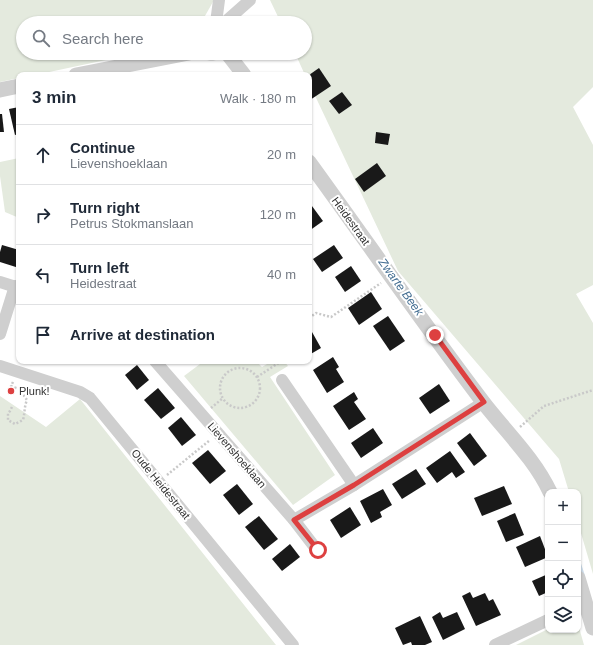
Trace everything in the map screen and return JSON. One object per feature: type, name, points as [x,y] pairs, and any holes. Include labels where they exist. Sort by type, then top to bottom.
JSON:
[{"type":"street","points":[[217,16],[219,0]]},
{"type":"street","points":[[232,16],[250,0]]},
{"type":"street","points":[[92,72],[154,60]]},
{"type":"street","points":[[232,60],[242,72]]},
{"type":"street","points":[[0,90],[16,87]]},
{"type":"street","name":"Heidestraat","points":[[312,166],[484,402],[544,479],[549,489]]},
{"type":"street","points":[[0,282],[16,287]]},
{"type":"street","points":[[0,334],[16,290]]},
{"type":"street","name":"Lievenshoeklaan","points":[[158,364],[294,520],[318,550]]},
{"type":"street","name":"Oude Heidestraat","points":[[0,366],[80,392],[90,398],[292,645]]},
{"type":"street","points":[[282,380],[354,485]]},
{"type":"street","points":[[294,520],[354,485],[484,402]]},
{"type":"street","points":[[582,604],[593,628]]},
{"type":"street","points":[[495,645],[545,621]]},
{"type":"path","points":[[312,316],[316,313],[331,317],[391,276]]},
{"type":"path","points":[[257,377],[277,364]]},
{"type":"path","points":[[240,368],[250,370],[257,377],[260,387],[258,397],[251,405],[241,408],[231,406],[223,398],[220,388],[222,378],[229,371],[240,368]]},
{"type":"path","points":[[12,408],[8,413],[8,420],[15,424],[23,420],[25,411],[24,406],[27,400],[15,388]]},
{"type":"path","points":[[511,435],[544,406],[593,390]]},
{"type":"path","points":[[158,481],[218,434]]},
{"type":"shaded area","points":[[0,0],[214,0],[205,16],[16,16],[16,60],[106,60],[49,72],[16,72],[16,79],[0,82]]},
{"type":"shaded area","points":[[270,0],[593,0],[593,87],[573,107],[593,145],[593,285],[576,294],[593,323],[593,574],[581,533],[581,489],[568,489],[559,459],[398,271],[312,89],[312,72],[304,72],[298,60],[312,60],[312,16],[278,16]]},
{"type":"shaded area","points":[[16,159],[16,217],[5,212],[0,176],[0,162]]},
{"type":"shaded area","points":[[200,364],[259,364],[262,367],[267,364],[286,364],[288,366],[270,377],[335,475],[293,505],[184,376]]},
{"type":"shaded area","points":[[0,396],[46,427],[80,399],[276,645],[0,645]]},
{"type":"shaded area","points":[[545,630],[545,633],[581,633],[584,645],[516,645]]},
{"type":"building","points":[[319,68],[331,86],[312,99],[312,73]]},
{"type":"building","points":[[342,92],[352,105],[339,114],[329,101]]},
{"type":"building","points":[[16,108],[16,135],[15,135],[9,109]]},
{"type":"building","points":[[0,114],[2,114],[4,132],[0,132]]},
{"type":"building","points":[[376,132],[390,134],[388,145],[375,143]]},
{"type":"building","points":[[377,163],[386,176],[364,192],[355,179]]},
{"type":"building","points":[[312,206],[323,221],[312,229]]},
{"type":"building","points":[[2,245],[16,249],[16,267],[0,262]]},
{"type":"building","points":[[334,245],[343,258],[322,272],[313,259]]},
{"type":"building","points":[[351,266],[361,281],[345,292],[335,277]]},
{"type":"building","points":[[371,292],[382,309],[359,325],[348,308]]},
{"type":"building","points":[[388,316],[405,341],[390,351],[373,326]]},
{"type":"building","points":[[312,332],[321,348],[312,353]]},
{"type":"building","points":[[333,357],[339,367],[336,369],[344,382],[327,393],[313,370]]},
{"type":"building","points":[[137,365],[149,380],[137,390],[125,375]]},
{"type":"building","points":[[439,384],[450,401],[430,414],[419,398]]},
{"type":"building","points":[[158,388],[175,408],[161,419],[144,400]]},
{"type":"building","points":[[354,392],[358,399],[354,402],[366,419],[349,430],[333,406]]},
{"type":"building","points":[[181,417],[196,435],[182,446],[168,428]]},
{"type":"building","points":[[373,428],[383,443],[361,458],[351,443]]},
{"type":"building","points":[[470,433],[487,456],[474,466],[457,443]]},
{"type":"building","points":[[208,450],[226,471],[210,484],[192,463]]},
{"type":"building","points":[[450,451],[465,472],[456,478],[452,472],[437,483],[426,468]]},
{"type":"building","points":[[416,469],[426,484],[402,499],[392,484]]},
{"type":"building","points":[[237,484],[253,504],[239,515],[223,495]]},
{"type":"building","points":[[504,486],[512,504],[482,516],[474,498]]},
{"type":"building","points":[[383,489],[392,505],[380,512],[382,517],[371,523],[360,501]]},
{"type":"building","points":[[350,507],[361,525],[341,538],[330,520]]},
{"type":"building","points":[[515,513],[524,535],[506,542],[497,521]]},
{"type":"building","points":[[259,516],[278,539],[264,550],[245,527]]},
{"type":"building","points":[[540,536],[545,549],[545,558],[525,567],[516,547]]},
{"type":"building","points":[[290,544],[300,557],[282,571],[272,559]]},
{"type":"building","points":[[545,575],[545,593],[539,596],[532,581]]},
{"type":"building","points":[[470,592],[473,598],[485,593],[489,601],[493,599],[501,615],[476,626],[462,596]]},
{"type":"building","points":[[440,612],[443,618],[457,612],[465,629],[443,640],[432,617]]},
{"type":"building","points":[[420,616],[432,642],[425,645],[412,645],[411,642],[403,645],[395,628]]},
{"type":"waterway","name":"Zwarte Beek","points":[[581,570],[583,576]]},
{"type":"place","name":"Plunk!","points":[[11,391]]},
{"type":"route","points":[[318,550],[294,520],[354,485],[484,402],[435,335]]}]
